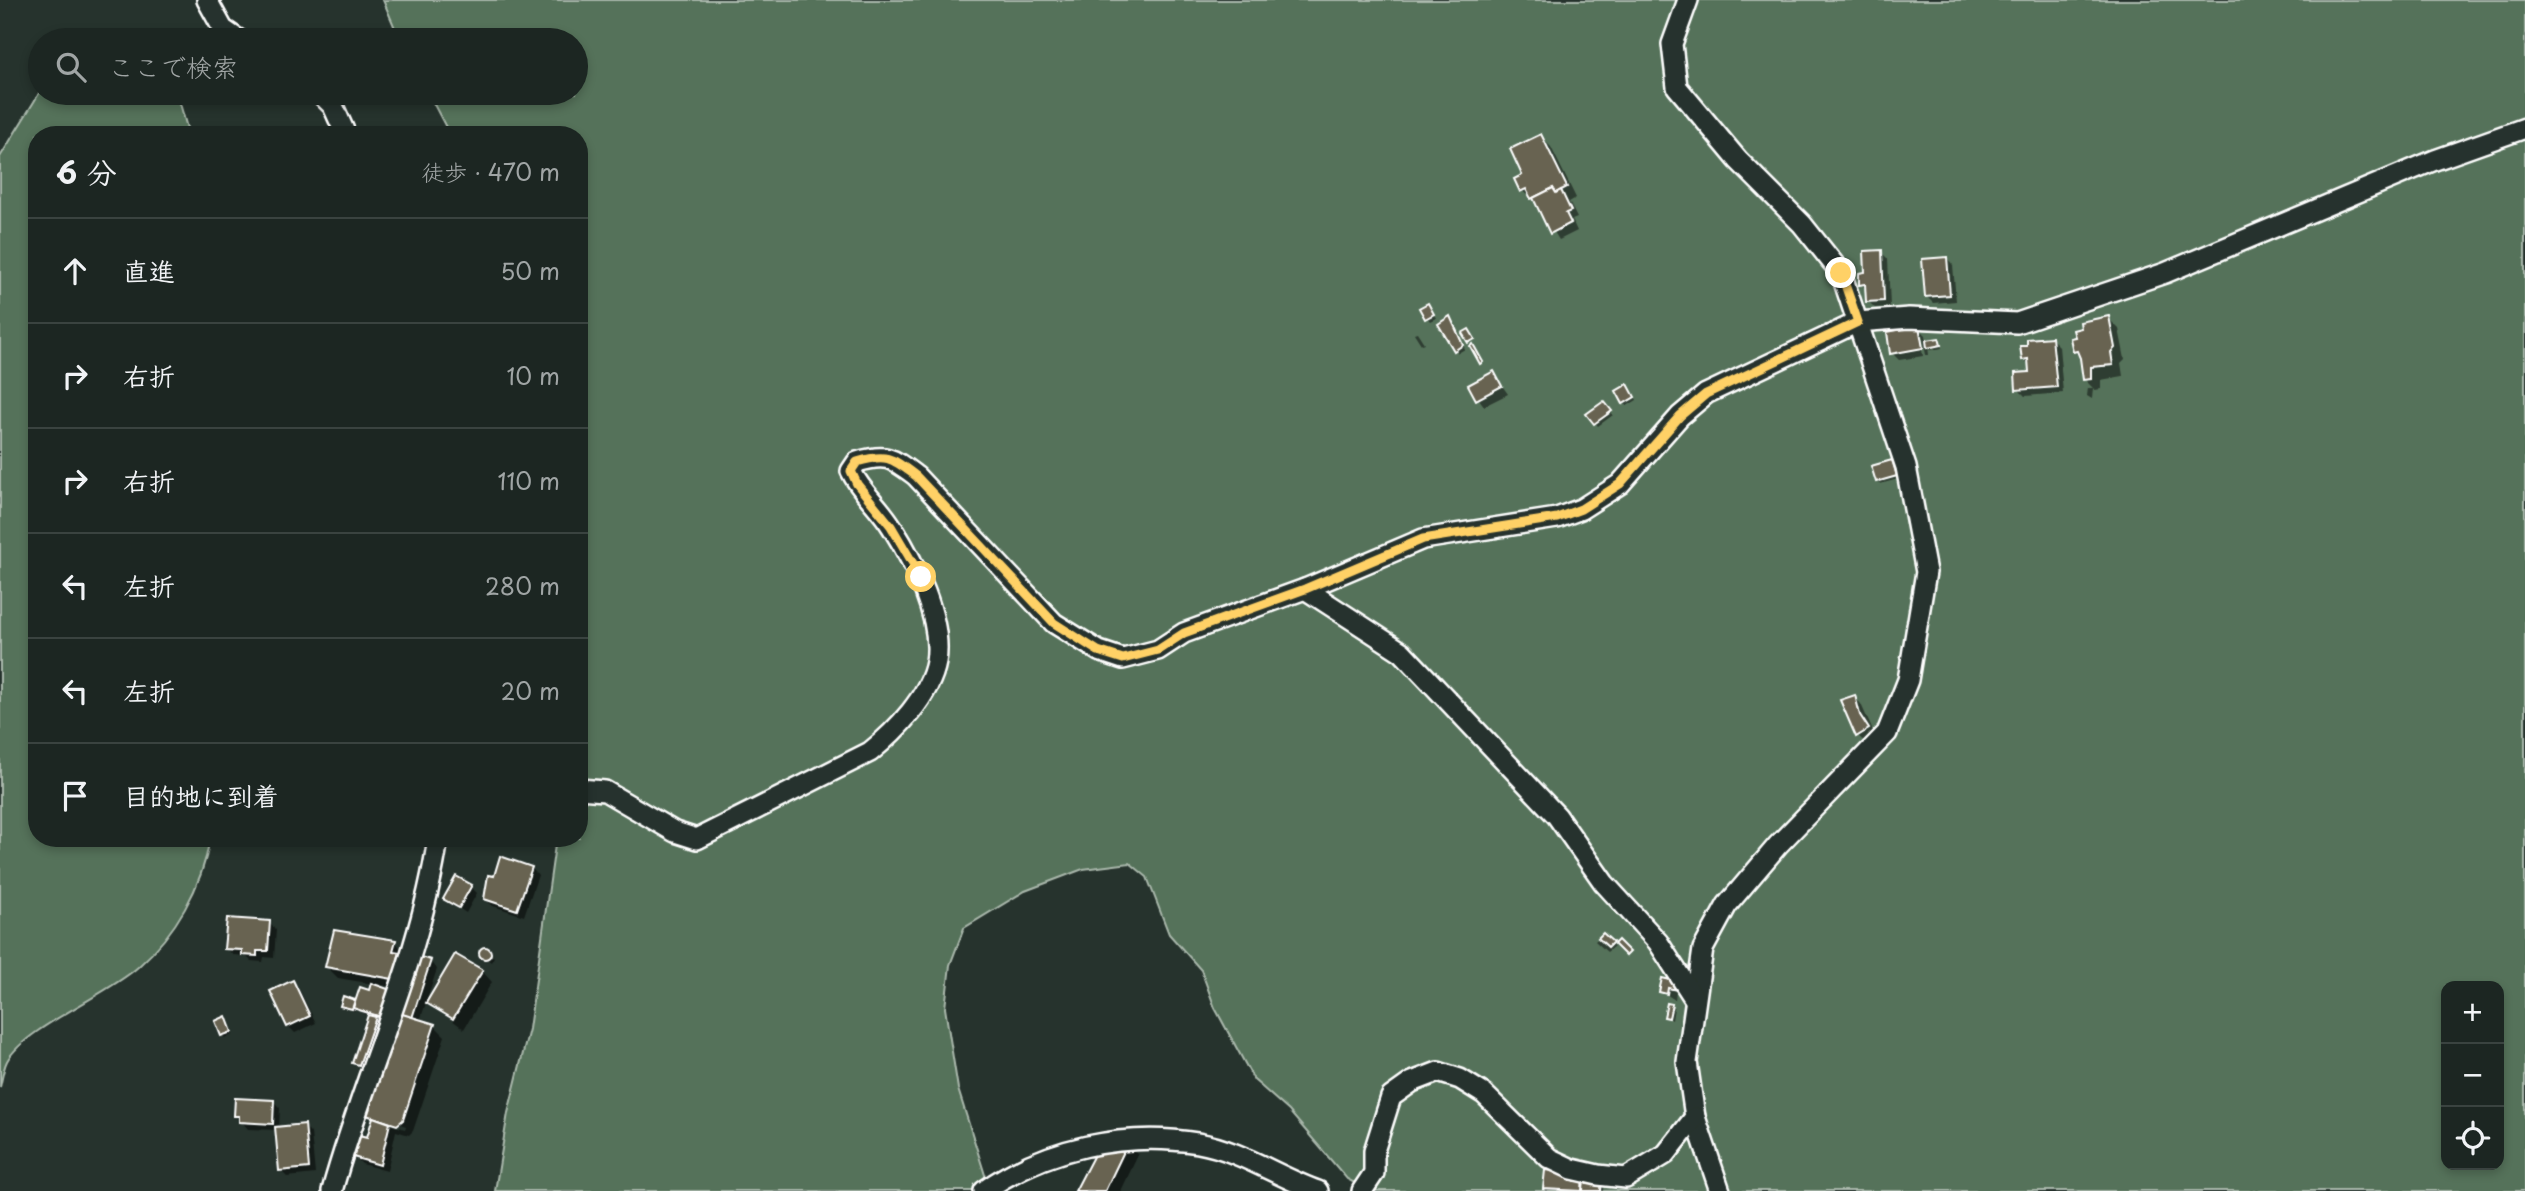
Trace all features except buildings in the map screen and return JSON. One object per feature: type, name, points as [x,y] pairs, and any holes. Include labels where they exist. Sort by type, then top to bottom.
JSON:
[{"type":"street","points":[[206,0],[222,28]]},
{"type":"street","points":[[1688,0],[1672,44],[1677,87],[1738,160],[1802,224],[1841,273],[1906,467],[1926,572],[1908,680],[1887,733],[1778,845],[1727,905],[1703,949],[1687,1062],[1695,1117],[1720,1191]]},
{"type":"street","points":[[331,105],[342,126]]},
{"type":"street","points":[[588,790],[605,791],[675,832],[697,839],[870,752],[894,732],[923,690],[936,663],[936,637],[921,577],[891,526],[857,484],[851,471],[857,462],[877,456],[893,458],[916,476],[1054,623],[1098,651],[1123,659],[1158,650],[1184,633],[1305,589],[1423,539],[1557,518],[1581,509],[1620,484],[1680,416],[1706,394],[1858,322],[1909,317],[2017,323],[2165,273],[2435,160],[2525,128]]},
{"type":"street","points":[[1305,589],[1402,652],[1557,816],[1604,883],[1658,942],[1694,998]]},
{"type":"street","points":[[332,1191],[403,978],[433,872],[437,847]]},
{"type":"street","points":[[1362,1191],[1374,1173],[1374,1151],[1391,1097],[1412,1082],[1438,1072],[1460,1079],[1484,1094],[1549,1158],[1572,1169],[1598,1175],[1626,1178],[1666,1154],[1695,1117]]},
{"type":"street","points":[[984,1191],[1031,1164],[1071,1150],[1143,1140],[1200,1143],[1318,1191]]},
{"type":"green space","points":[[383,0],[2525,0],[2525,1191],[1370,1191],[1347,1179],[1289,1111],[1254,1080],[1215,1008],[1201,970],[1169,934],[1147,877],[1130,863],[1083,869],[1025,891],[964,928],[950,965],[945,1008],[958,1089],[990,1191],[495,1191],[508,1113],[529,1029],[555,847],[588,847],[588,126],[445,126],[434,105],[588,105],[588,28],[395,28]]},
{"type":"green space","points":[[32,105],[180,105],[186,126],[28,126],[28,847],[208,847],[201,875],[185,909],[164,940],[124,978],[48,1024],[17,1048],[7,1061],[0,1087],[0,157]]},
{"type":"route","points":[[921,577],[891,526],[857,484],[851,471],[857,462],[877,456],[893,458],[916,476],[1004,573],[1054,623],[1098,651],[1123,659],[1158,650],[1184,633],[1305,589],[1356,565],[1423,539],[1557,518],[1581,509],[1620,484],[1680,416],[1706,394],[1858,322],[1841,273]]}]
